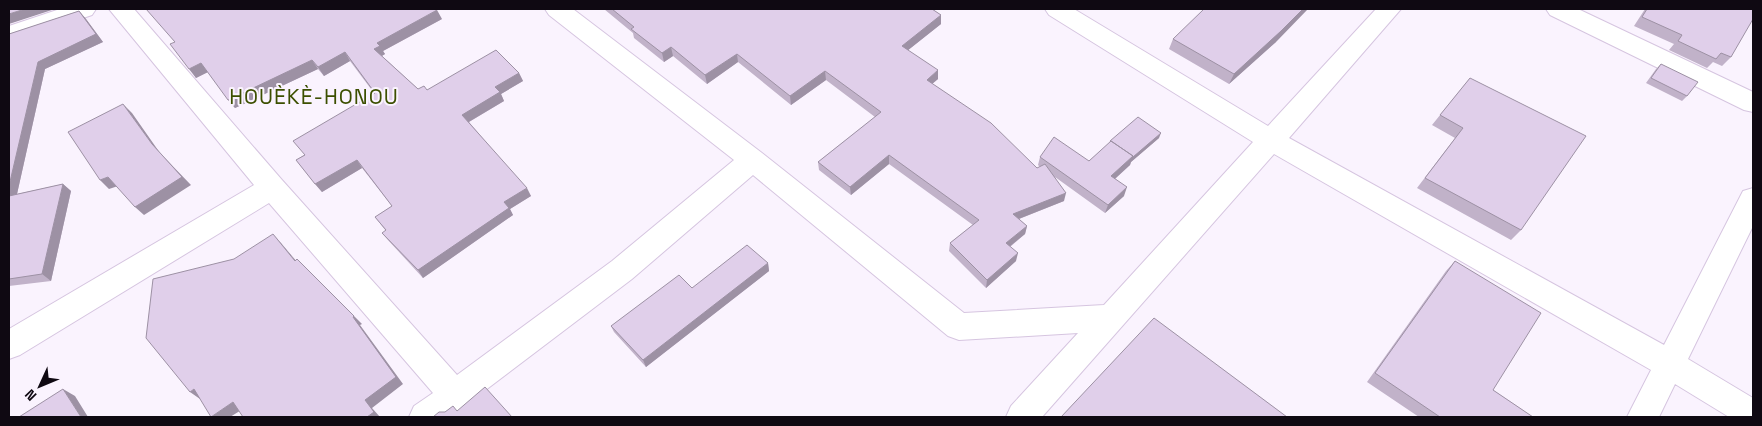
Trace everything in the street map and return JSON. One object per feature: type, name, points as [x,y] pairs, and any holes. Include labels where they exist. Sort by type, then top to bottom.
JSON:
[{"type":"street","points":[[9,35],[84,9]]},
{"type":"street","points":[[121,9],[272,188],[454,394]]},
{"type":"street","points":[[557,9],[753,160],[959,327],[1110,318]]},
{"type":"street","points":[[1057,9],[1271,140],[1669,364],[1753,415]]},
{"type":"street","points":[[1022,417],[1388,9]]},
{"type":"street","points":[[1558,9],[1753,103]]},
{"type":"street","points":[[425,417],[622,270],[753,160]]},
{"type":"street","points":[[9,345],[272,188]]},
{"type":"street","points":[[1643,417],[1753,199]]},
{"type":"building","points":[[9,9],[25,9],[9,14]]},
{"type":"building","points":[[146,9],[436,9],[377,43],[380,46],[374,49],[418,89],[424,86],[427,90],[496,50],[519,73],[495,87],[500,92],[462,115],[527,188],[504,202],[509,208],[418,270],[382,233],[386,230],[375,217],[392,206],[357,160],[315,184],[296,160],[305,155],[293,141],[375,93],[345,52],[318,67],[312,60],[228,100],[201,63],[189,69],[170,44],[175,42]]},
{"type":"building","points":[[612,9],[932,9],[941,15],[902,46],[938,70],[927,80],[991,123],[1037,168],[1045,164],[1066,193],[1013,214],[1027,226],[1006,243],[1018,253],[987,280],[950,243],[979,220],[889,155],[850,187],[818,162],[881,112],[825,71],[790,96],[737,54],[705,75],[671,47],[662,53],[631,29],[634,27]]},
{"type":"building","points":[[1204,9],[1303,9],[1234,74],[1173,39]]},
{"type":"building","points":[[1647,9],[1753,9],[1753,19],[1731,57],[1721,53],[1716,59],[1678,41],[1682,35],[1642,17]]},
{"type":"building","points":[[79,11],[96,34],[38,62],[9,186],[9,34]]},
{"type":"building","points":[[1661,64],[1698,82],[1687,96],[1651,78]]},
{"type":"building","points":[[1470,78],[1586,136],[1521,230],[1425,178],[1463,128],[1440,115]]},
{"type":"building","points":[[123,104],[152,144],[182,177],[135,207],[108,177],[100,180],[68,132]]},
{"type":"building","points":[[1138,117],[1161,133],[1133,157],[1110,141]]},
{"type":"building","points":[[1054,137],[1089,161],[1111,141],[1133,156],[1111,176],[1127,187],[1108,205],[1040,157]]},
{"type":"building","points":[[63,184],[42,274],[9,279],[9,196]]},
{"type":"building","points":[[273,234],[295,261],[297,259],[354,316],[396,377],[365,400],[374,412],[367,417],[243,417],[233,402],[211,417],[194,389],[190,392],[146,338],[153,279],[234,259]]},
{"type":"building","points":[[747,245],[768,263],[643,360],[611,326],[679,275],[692,288]]},
{"type":"building","points":[[1455,261],[1541,313],[1493,390],[1533,417],[1440,417],[1375,373]]},
{"type":"building","points":[[1154,318],[1287,417],[1061,417]]},
{"type":"building","points":[[485,387],[512,417],[433,417],[453,406],[457,411]]},
{"type":"building","points":[[63,389],[81,417],[19,417]]},
{"type":"district","name":"HOUÈKÈ-HONOU","points":[[314,97]]}]
